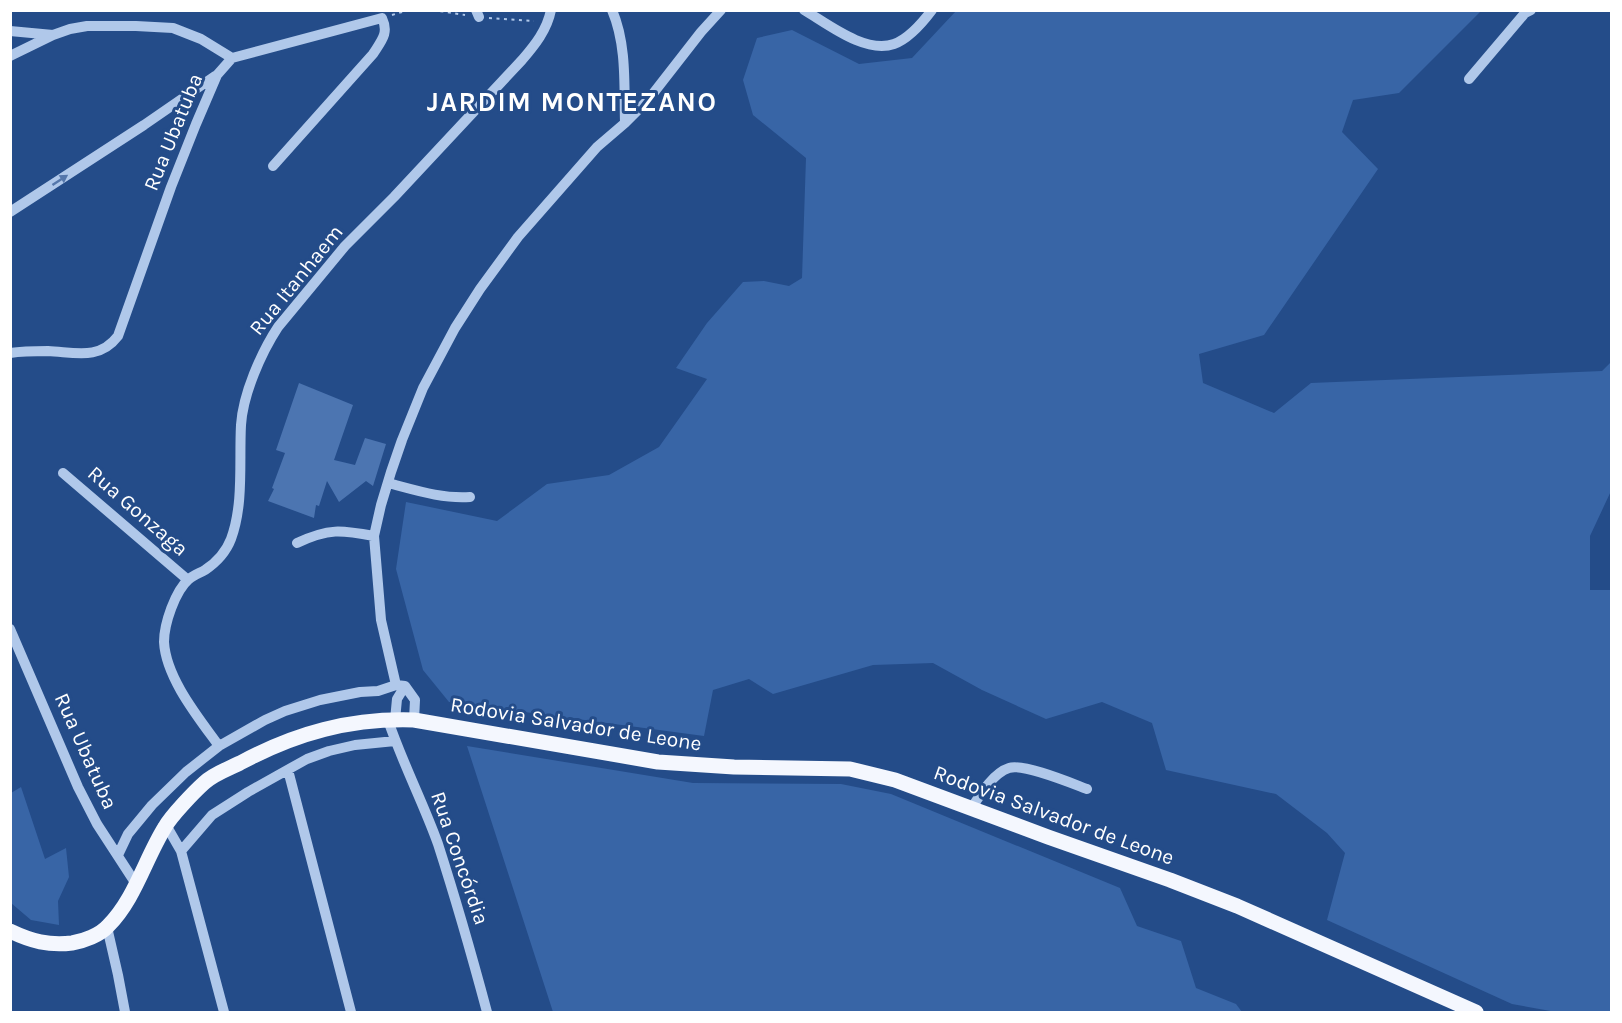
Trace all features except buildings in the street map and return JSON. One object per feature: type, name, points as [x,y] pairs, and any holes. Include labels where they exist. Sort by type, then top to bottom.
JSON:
[{"type":"main road","name":"Rodovia Salvador de Leone","points":[[10,931],[29,940],[59,944],[83,941],[107,927],[124,906],[166,825],[205,781],[278,743],[334,726],[414,720],[658,762],[734,767],[850,769],[895,780],[1237,906],[1476,1012]]},
{"type":"street","name":"Rua Itanhaem","points":[[219,746],[179,685],[166,656],[164,639],[167,621],[176,597],[188,580],[219,559],[231,538],[238,504],[241,422],[253,377],[269,341],[345,246],[522,60],[549,22],[551,10]]},
{"type":"street","points":[[612,10],[621,46],[625,123]]},
{"type":"street","points":[[414,720],[415,700],[401,686],[381,620],[374,536],[402,440],[423,388],[480,289],[518,237],[597,147],[648,100],[721,10]]},
{"type":"street","points":[[804,10],[850,37],[868,45],[880,47],[896,44],[929,14]]},
{"type":"street","points":[[1469,79],[1531,10]]},
{"type":"street","points":[[232,58],[377,14],[386,25],[386,32],[373,54],[273,166]]},
{"type":"street","name":"Rua Ubatuba","points":[[10,31],[53,35],[87,26],[165,27],[186,32],[232,58],[217,75],[175,176],[118,336],[105,348],[91,353],[51,351],[10,353]]},
{"type":"street","points":[[10,56],[53,35]]},
{"type":"street","points":[[10,212],[217,75]]},
{"type":"street","name":"Rua Gonzaga","points":[[63,473],[188,580]]},
{"type":"street","points":[[388,483],[434,495],[470,497]]},
{"type":"street","points":[[297,543],[330,531],[374,536]]},
{"type":"street","name":"Rua Ubatuba","points":[[10,629],[78,787],[97,824],[136,884]]},
{"type":"street","points":[[391,720],[401,686]]},
{"type":"street","points":[[118,855],[128,834],[152,805],[186,772],[219,746],[285,711],[320,700],[401,686]]},
{"type":"street","name":"Rua Concórdia","points":[[391,720],[395,741],[438,844],[487,1012]]},
{"type":"street","points":[[181,850],[212,815],[307,759],[355,745],[395,741]]},
{"type":"street","points":[[971,809],[982,790],[998,775],[1011,767],[1024,768],[1087,789]]},
{"type":"street","points":[[288,770],[351,1012]]},
{"type":"street","points":[[166,825],[181,850],[224,1012]]},
{"type":"street","points":[[107,927],[124,1012]]},
{"type":"path","points":[[377,14],[409,10]]},
{"type":"shaded area","points":[[956,11],[1481,11],[1399,93],[1353,100],[1342,132],[1378,169],[1264,335],[1199,354],[1203,383],[1274,413],[1311,383],[1602,371],[1611,362],[1611,491],[1590,536],[1590,590],[1612,590],[1611,1012],[1556,1012],[1512,1004],[1327,920],[1345,853],[1327,833],[1276,794],[1166,770],[1152,723],[1102,702],[1046,719],[982,690],[933,663],[873,665],[773,694],[749,679],[713,690],[704,736],[449,702],[423,670],[396,569],[406,502],[497,521],[547,484],[609,475],[659,447],[707,379],[676,368],[707,323],[743,282],[764,281],[789,286],[802,278],[806,158],[753,115],[743,80],[757,38],[792,30],[859,64],[912,58]]},
{"type":"shaded area","points":[[467,746],[693,783],[841,784],[891,794],[1120,888],[1137,926],[1181,941],[1196,988],[1236,1004],[1242,1012],[553,1012]]},
{"type":"shaded area","points":[[21,787],[45,859],[66,848],[69,877],[58,901],[59,925],[31,920],[11,903],[11,793]]},
{"type":"district","name":"JARDIM MONTEZANO","points":[[572,102]]}]
